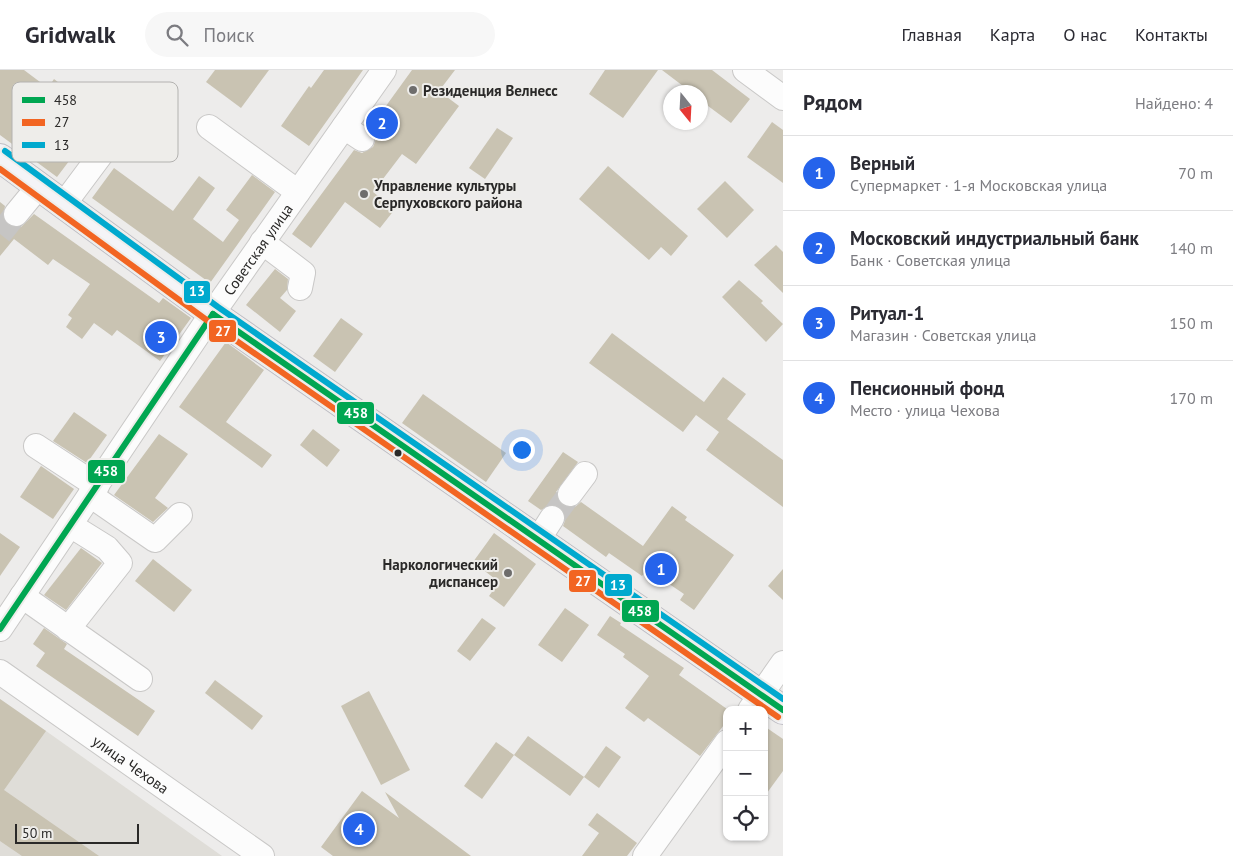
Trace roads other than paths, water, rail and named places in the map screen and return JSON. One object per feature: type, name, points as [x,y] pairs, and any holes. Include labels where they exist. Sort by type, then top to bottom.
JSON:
[{"type":"main road","points":[[0,158],[213,314],[545,529],[755,702],[783,710]]},
{"type":"street","name":"Советская улица","points":[[0,629],[298,192],[314,155],[353,133],[351,101],[384,70]]},
{"type":"street","points":[[744,70],[783,98]]},
{"type":"street","points":[[209,127],[298,192]]},
{"type":"street","points":[[64,204],[95,162]]},
{"type":"street","points":[[16,214],[39,186]]},
{"type":"street","points":[[266,238],[303,273],[300,288]]},
{"type":"street","points":[[36,446],[155,540],[180,515]]},
{"type":"street","points":[[570,494],[586,474]]},
{"type":"street","points":[[68,629],[120,563],[107,548],[70,525]]},
{"type":"street","points":[[22,596],[140,679]]},
{"type":"street","points":[[755,702],[783,663]]},
{"type":"street","name":"улица Чехова","points":[[0,672],[262,856]]},
{"type":"street","points":[[645,856],[723,748]]},
{"type":"tunnel","points":[[0,234],[16,214]]},
{"type":"tunnel","points":[[552,518],[570,494]]},
{"type":"place","name":"Резиденция Велнесс","points":[[413,90]]},
{"type":"place","name":"Московский индустриальный банк","points":[[382,123]]},
{"type":"place","name":"Управление культуры Серпуховского района","points":[[364,194]]},
{"type":"place","name":"Ритуал-1","points":[[161,337]]},
{"type":"place","name":"Верный","points":[[661,569]]},
{"type":"place","name":"Наркологический диспансер","points":[[508,573]]},
{"type":"place","name":"Пенсионный фонд","points":[[359,829]]}]
